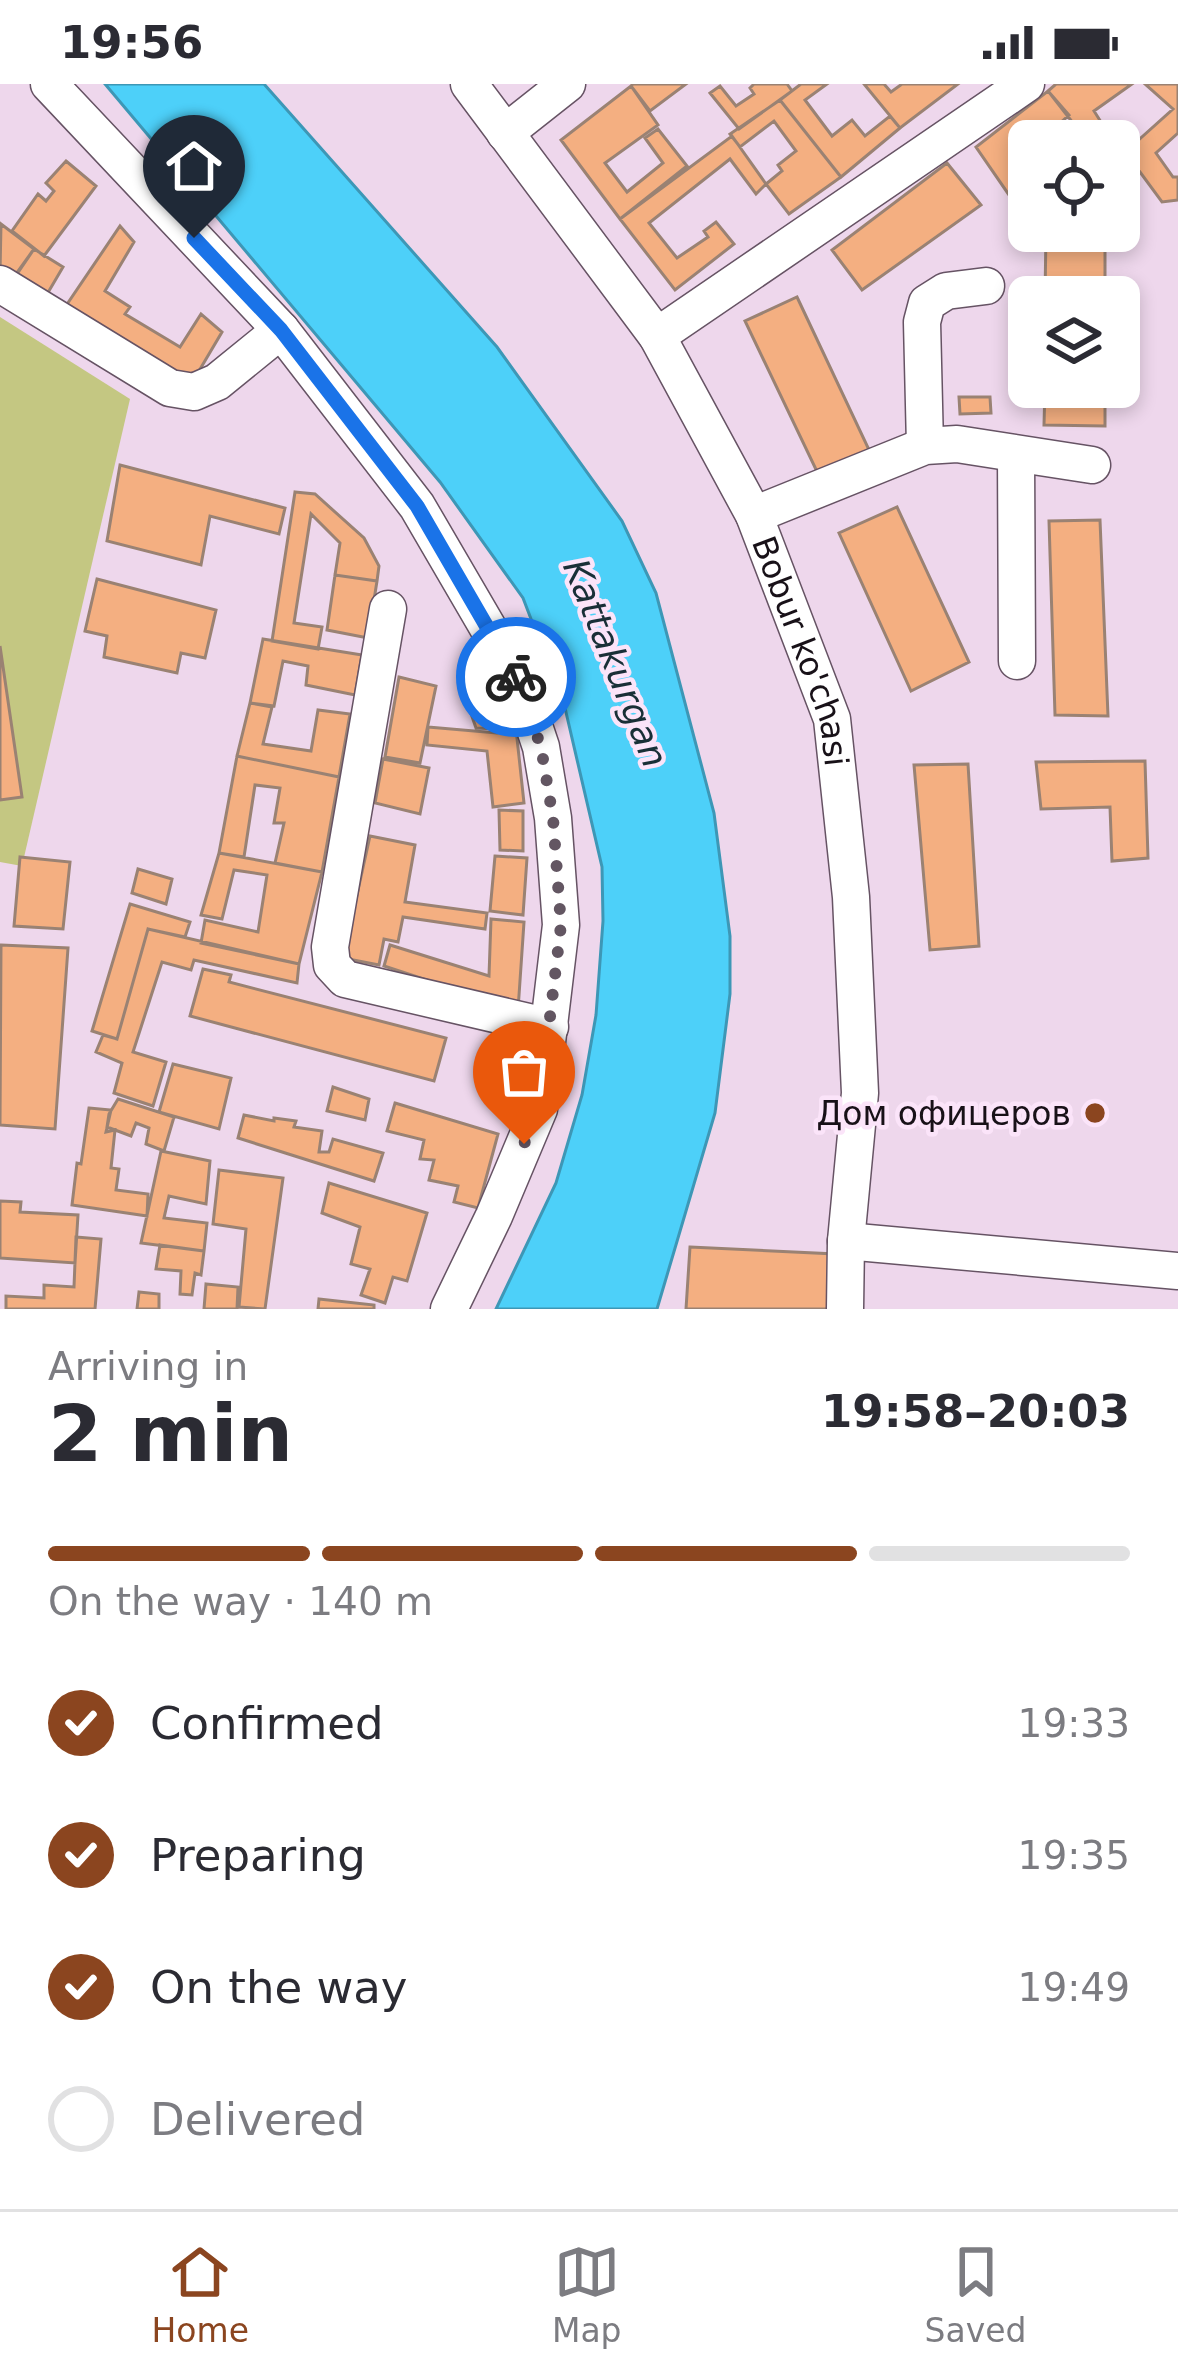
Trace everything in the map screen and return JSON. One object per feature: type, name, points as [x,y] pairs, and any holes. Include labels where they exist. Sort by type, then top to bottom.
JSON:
[{"type":"street","points":[[49,84],[281,330],[417,506],[519,681],[541,747],[553,818],[561,925],[539,1109],[449,1309]]},
{"type":"street","name":"Bobur ko'chasi","points":[[470,84],[657,336],[754,515],[832,719],[851,897],[860,1093],[846,1241],[845,1309]]},
{"type":"street","points":[[505,133],[567,84]]},
{"type":"street","points":[[657,336],[1026,84]]},
{"type":"street","points":[[0,284],[170,388],[194,392],[217,382],[281,330]]},
{"type":"street","points":[[925,446],[922,322],[927,303],[946,291],[986,286]]},
{"type":"street","points":[[754,515],[925,446],[957,445],[1092,465]]},
{"type":"street","points":[[1016,454],[1017,661]]},
{"type":"street","points":[[388,609],[330,946],[332,965],[345,979],[550,1027]]},
{"type":"street","points":[[846,1241],[1178,1271]]},
{"type":"green space","points":[[0,317],[130,399],[22,866],[0,862]]},
{"type":"water","name":"Kattakurgan","points":[[105,84],[264,84],[497,347],[622,521],[656,593],[714,813],[730,936],[730,994],[715,1113],[657,1309],[496,1309],[556,1183],[582,1095],[596,1015],[603,921],[602,867],[565,708],[523,598],[440,482]]},
{"type":"building","points":[[633,84],[686,84],[650,111]]},
{"type":"building","points":[[787,84],[792,91],[739,129],[710,93],[720,86],[736,106],[754,94],[750,88]]},
{"type":"building","points":[[801,84],[827,84],[805,100],[832,136],[852,120],[865,136],[890,116],[900,128],[841,177],[780,100]]},
{"type":"building","points":[[864,84],[884,84],[891,92],[902,84],[958,84],[900,128]]},
{"type":"building","points":[[1056,84],[1132,84],[1094,111],[1100,120],[1071,120],[1048,91]]},
{"type":"building","points":[[1145,84],[1178,84],[1178,133],[1156,153],[1173,177],[1178,177],[1178,200],[1162,202],[1140,172],[1140,139],[1173,109]]},
{"type":"building","points":[[631,86],[658,125],[605,163],[627,192],[663,163],[645,138],[658,129],[687,166],[620,219],[561,140]]},
{"type":"building","points":[[1048,91],[1069,115],[1063,120],[1011,120]]},
{"type":"building","points":[[780,100],[841,177],[789,214],[766,184],[782,171],[778,165],[796,151],[774,121],[740,147],[730,134]]},
{"type":"building","points":[[1008,122],[1008,193],[976,147]]},
{"type":"building","points":[[732,136],[766,184],[756,194],[730,159],[649,223],[677,258],[708,237],[704,231],[716,222],[734,244],[675,290],[620,219]]},
{"type":"building","points":[[66,161],[96,186],[44,256],[12,231],[38,194],[46,201],[54,191],[46,183]]},
{"type":"building","points":[[947,163],[981,205],[862,290],[832,250]]},
{"type":"building","points":[[1,224],[34,249],[11,281],[0,273]]},
{"type":"building","points":[[120,226],[134,242],[105,291],[130,307],[125,314],[180,347],[201,314],[222,332],[183,398],[57,319]]},
{"type":"building","points":[[34,249],[63,267],[46,296],[15,277]]},
{"type":"building","points":[[1046,252],[1105,252],[1105,276],[1045,276]]},
{"type":"building","points":[[797,297],[871,454],[821,480],[745,321]]},
{"type":"building","points":[[959,397],[990,397],[991,413],[960,414]]},
{"type":"building","points":[[1044,408],[1105,408],[1105,426],[1044,425]]},
{"type":"building","points":[[120,465],[285,508],[279,534],[210,516],[201,565],[107,541]]},
{"type":"building","points":[[295,492],[315,494],[364,538],[379,566],[377,581],[335,575],[340,543],[311,514],[294,623],[322,627],[318,649],[272,641]]},
{"type":"building","points":[[897,507],[969,662],[911,691],[839,533]]},
{"type":"building","points":[[1100,520],[1108,716],[1055,715],[1049,521]]},
{"type":"building","points":[[335,575],[377,581],[368,638],[327,630]]},
{"type":"building","points":[[97,579],[216,610],[205,658],[181,653],[177,673],[104,657],[107,636],[85,631]]},
{"type":"building","points":[[263,639],[362,655],[355,695],[306,685],[308,666],[283,661],[274,706],[250,703]]},
{"type":"building","points":[[0,646],[22,797],[0,800]]},
{"type":"building","points":[[491,666],[514,725],[476,728],[458,676]]},
{"type":"building","points":[[399,677],[436,686],[420,763],[385,757]]},
{"type":"building","points":[[250,703],[272,707],[263,744],[311,751],[318,710],[350,714],[339,777],[237,756]]},
{"type":"building","points":[[428,727],[497,733],[516,729],[524,803],[493,807],[487,751],[427,745]]},
{"type":"building","points":[[237,756],[339,777],[322,872],[275,863],[284,823],[274,823],[280,788],[255,785],[244,857],[219,853]]},
{"type":"building","points":[[383,759],[429,768],[420,814],[375,803]]},
{"type":"building","points":[[1145,761],[1148,858],[1112,861],[1110,807],[1041,809],[1036,762]]},
{"type":"building","points":[[968,764],[979,946],[930,950],[914,765]]},
{"type":"building","points":[[499,810],[523,811],[523,851],[500,850]]},
{"type":"building","points":[[370,836],[415,845],[405,902],[487,913],[485,929],[403,917],[398,942],[384,939],[379,965],[343,958]]},
{"type":"building","points":[[219,853],[322,872],[299,964],[201,943],[205,920],[258,932],[267,875],[234,870],[222,919],[201,915]]},
{"type":"building","points":[[495,856],[527,858],[523,915],[490,911]]},
{"type":"building","points":[[20,857],[70,862],[63,929],[14,926]]},
{"type":"building","points":[[138,869],[172,879],[166,904],[132,893]]},
{"type":"building","points":[[130,904],[190,922],[185,937],[148,929],[117,1039],[92,1031]]},
{"type":"building","points":[[491,919],[524,922],[518,1010],[384,966],[390,945],[489,976]]},
{"type":"building","points":[[148,929],[299,964],[297,983],[194,960],[191,970],[162,962],[133,1052],[166,1062],[153,1106],[114,1093],[122,1063],[96,1052],[103,1035],[117,1039]]},
{"type":"building","points":[[1,945],[68,948],[55,1129],[0,1125]]},
{"type":"building","points":[[203,969],[231,975],[229,982],[446,1038],[434,1081],[190,1016]]},
{"type":"building","points":[[493,1047],[519,1053],[514,1083],[489,1077]]},
{"type":"building","points":[[173,1064],[231,1078],[219,1129],[159,1112]]},
{"type":"building","points":[[333,1087],[369,1099],[365,1120],[327,1111]]},
{"type":"building","points":[[118,1099],[174,1117],[164,1151],[146,1144],[149,1128],[136,1123],[131,1136],[107,1127]]},
{"type":"building","points":[[395,1103],[498,1134],[478,1208],[454,1202],[458,1186],[429,1180],[434,1160],[420,1159],[424,1140],[387,1131]]},
{"type":"building","points":[[89,1108],[111,1110],[106,1132],[115,1130],[111,1168],[119,1169],[116,1190],[148,1194],[147,1216],[72,1205]]},
{"type":"building","points":[[244,1115],[296,1121],[294,1127],[322,1131],[319,1152],[329,1152],[333,1139],[383,1153],[374,1181],[238,1138]]},
{"type":"building","points":[[161,1151],[210,1161],[206,1204],[169,1196],[164,1218],[207,1223],[204,1251],[141,1243]]},
{"type":"building","points":[[219,1170],[283,1178],[265,1309],[239,1307],[246,1229],[213,1224]]},
{"type":"building","points":[[329,1183],[427,1213],[407,1281],[393,1277],[385,1303],[361,1295],[370,1269],[351,1264],[360,1227],[322,1213]]},
{"type":"building","points":[[0,1201],[21,1202],[20,1212],[78,1215],[75,1263],[0,1258]]},
{"type":"building","points":[[76,1237],[101,1239],[95,1309],[6,1309],[6,1296],[44,1298],[44,1285],[74,1287]]},
{"type":"building","points":[[160,1245],[204,1251],[192,1295],[180,1294],[181,1271],[156,1269]]},
{"type":"building","points":[[690,1247],[835,1254],[831,1309],[686,1309]]},
{"type":"building","points":[[206,1284],[238,1287],[237,1309],[204,1309]]},
{"type":"building","points":[[139,1292],[159,1294],[159,1309],[137,1309]]},
{"type":"building","points":[[319,1299],[374,1305],[374,1309],[318,1309]]},
{"type":"way so far","points":[[516,677],[541,747],[553,818],[561,925],[539,1109],[524,1144]]},
{"type":"place","name":"Дом офицеров","points":[[1095,1113]]},
{"type":"route","points":[[194,238],[281,330],[417,506],[516,677]]}]
